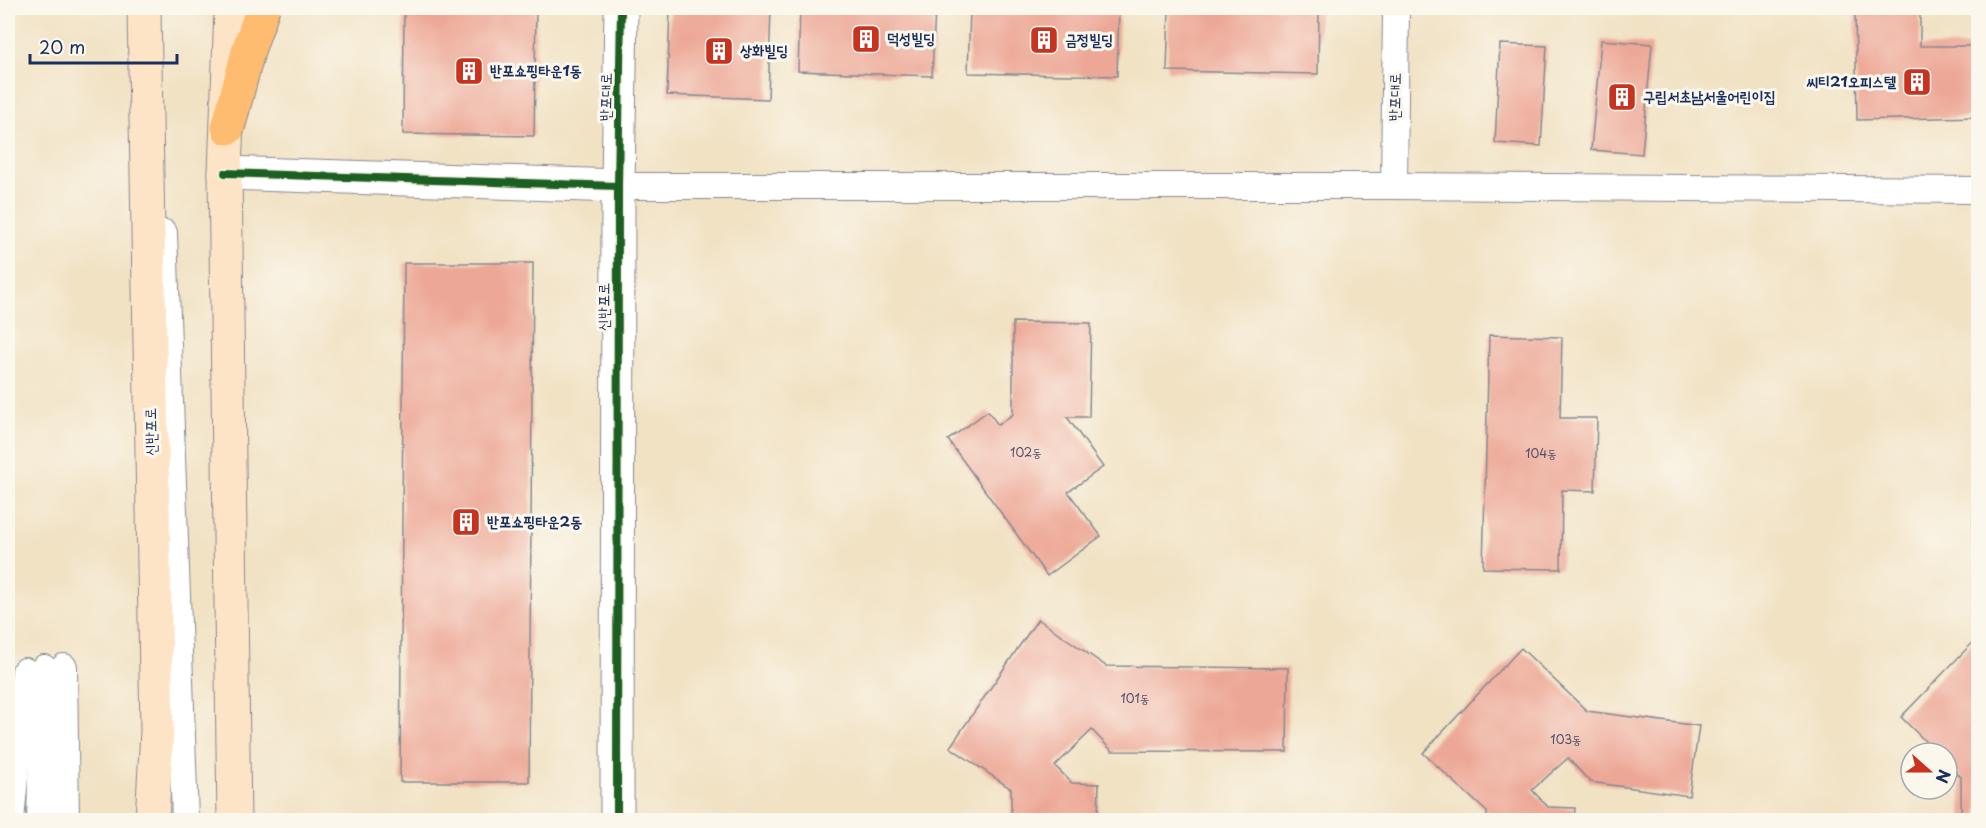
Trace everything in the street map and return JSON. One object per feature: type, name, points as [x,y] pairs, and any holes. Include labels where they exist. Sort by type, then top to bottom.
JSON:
[{"type":"main road","name":"신반포로","points":[[144,8],[157,731],[152,820]]},
{"type":"main road","points":[[231,8],[225,173],[234,820]]},
{"type":"main road","points":[[228,128],[249,48],[263,8]]},
{"type":"street","name":"반포대로","points":[[618,186],[621,8]]},
{"type":"street","points":[[225,173],[618,186]]},
{"type":"street","name":"신반포로","points":[[617,820],[618,186]]},
{"type":"lane","points":[[156,8],[185,820]]},
{"type":"lane","name":"반포대로","points":[[1394,186],[1396,8]]},
{"type":"lane","points":[[618,186],[1394,186],[1978,190]]},
{"type":"lane","points":[[11,820],[44,669]]},
{"type":"lane","points":[[40,820],[44,669]]},
{"type":"lane","points":[[44,669],[66,820]]},
{"type":"lane","points":[[157,731],[177,820]]},
{"type":"building","name":"반포쇼핑타운1동","points":[[404,8],[536,8],[534,136],[403,134]]},
{"type":"building","name":"상화빌딩","points":[[670,8],[771,8],[768,99],[667,95]]},
{"type":"building","name":"덕성빌딩","points":[[800,8],[935,8],[932,76],[798,71]]},
{"type":"building","name":"금정빌딩","points":[[970,8],[1119,8],[1117,76],[968,73]]},
{"type":"building","points":[[1169,8],[1319,8],[1318,74],[1167,71]]},
{"type":"building","name":"씨티21오피스텔","points":[[1855,8],[1920,8],[1920,46],[1978,46],[1978,117],[1857,120]]},
{"type":"building","name":"구립서초남서울어린이집","points":[[1601,40],[1652,44],[1642,154],[1591,150]]},
{"type":"building","points":[[1500,44],[1547,46],[1541,146],[1495,143]]},
{"type":"building","name":"반포쇼핑타운2동","points":[[404,263],[533,263],[529,782],[400,782]]},
{"type":"building","points":[[1013,322],[1091,323],[1089,417],[1067,417],[1103,467],[1068,492],[1101,536],[1047,576],[948,440],[988,411],[998,425],[1013,414]]},
{"type":"building","points":[[1489,335],[1562,337],[1560,418],[1597,418],[1595,491],[1562,490],[1561,569],[1483,568]]},
{"type":"building","points":[[1977,364],[1978,534],[1973,534]]},
{"type":"building","points":[[1038,619],[1106,666],[1288,668],[1287,752],[1112,751],[1092,730],[1055,766],[1072,783],[1099,784],[1098,820],[1011,820],[1011,789],[950,747]]},
{"type":"building","points":[[1978,637],[1978,820],[1961,820],[1959,741],[1925,741],[1901,717]]},
{"type":"building","points":[[1521,648],[1587,711],[1699,726],[1689,796],[1590,782],[1568,758],[1532,790],[1548,807],[1575,808],[1574,820],[1487,820],[1487,812],[1423,753]]},
{"type":"cycle path","points":[[617,820],[618,186],[621,8]]},
{"type":"cycle path","points":[[225,173],[618,186]]},
{"type":"place","name":"덕성빌딩","points":[[866,39]]},
{"type":"place","name":"금정빌딩","points":[[1044,40]]},
{"type":"place","name":"상화빌딩","points":[[719,51]]},
{"type":"place","name":"반포쇼핑타운1동","points":[[469,71]]},
{"type":"place","name":"씨티21오피스텔","points":[[1917,82]]},
{"type":"place","name":"구립서초남서울어린이집","points":[[1622,97]]},
{"type":"place","name":"반포쇼핑타운2동","points":[[466,522]]}]
